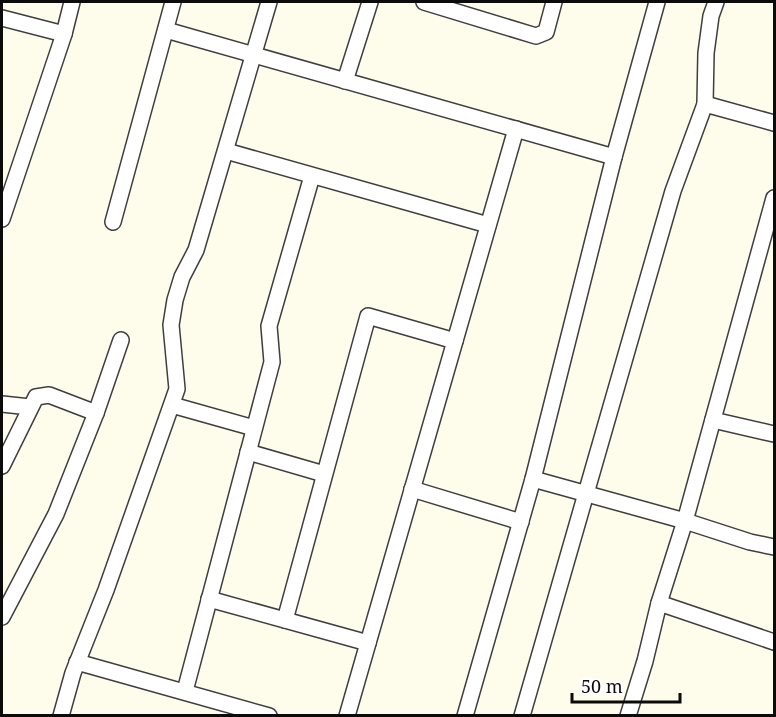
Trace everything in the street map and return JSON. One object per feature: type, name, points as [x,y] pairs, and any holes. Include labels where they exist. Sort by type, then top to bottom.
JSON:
[{"type":"street","points":[[2,219],[72,2]]},
{"type":"street","points":[[113,222],[173,2]]},
{"type":"street","points":[[61,716],[77,662],[106,591],[177,389],[171,325],[175,300],[182,277],[196,250],[269,2]]},
{"type":"street","points":[[345,81],[370,2]]},
{"type":"street","points":[[424,2],[536,36],[546,32],[554,2]]},
{"type":"street","points":[[465,716],[533,479],[614,157],[657,2]]},
{"type":"street","points":[[522,716],[673,191],[705,104],[706,53],[711,16],[716,2]]},
{"type":"street","points":[[2,18],[63,34]]},
{"type":"street","points":[[166,30],[614,157]]},
{"type":"street","points":[[705,104],[774,123]]},
{"type":"street","points":[[347,716],[516,129]]},
{"type":"street","points":[[226,151],[488,225]]},
{"type":"street","points":[[185,691],[272,362],[269,326],[312,176]]},
{"type":"street","points":[[628,716],[659,603],[686,521],[713,420],[769,244],[774,198]]},
{"type":"street","points":[[285,620],[368,316],[455,341]]},
{"type":"street","points":[[2,617],[56,514],[96,413],[121,340]]},
{"type":"street","points":[[2,466],[36,397],[49,395],[96,413]]},
{"type":"street","points":[[2,404],[30,407]]},
{"type":"street","points":[[172,405],[255,428]]},
{"type":"street","points":[[713,420],[774,434]]},
{"type":"street","points":[[248,452],[324,474]]},
{"type":"street","points":[[533,479],[774,547]]},
{"type":"street","points":[[412,489],[521,522]]},
{"type":"street","points":[[209,599],[368,643]]},
{"type":"street","points":[[659,603],[774,642]]},
{"type":"street","points":[[77,662],[269,716]]}]
